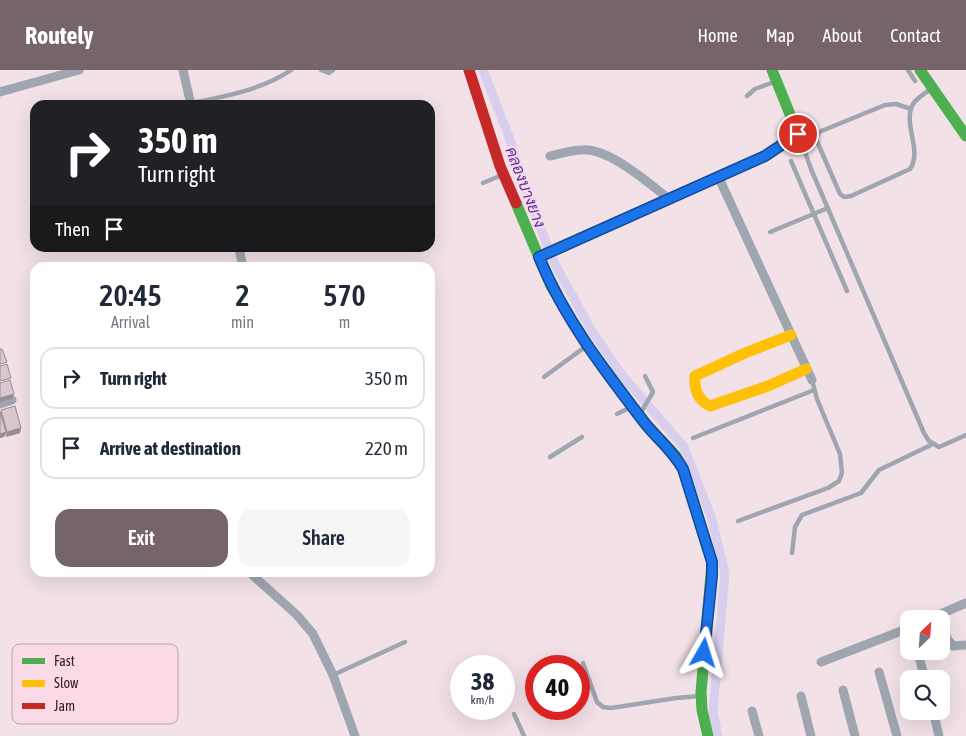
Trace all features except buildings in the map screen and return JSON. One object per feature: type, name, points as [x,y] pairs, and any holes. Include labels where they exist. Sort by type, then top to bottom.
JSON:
[{"type":"street","points":[[0,92],[79,70]]},
{"type":"street","points":[[183,70],[190,100]]},
{"type":"street","points":[[469,70],[504,175],[542,256],[551,286],[587,345],[638,409],[646,424],[667,445],[683,469],[712,562],[701,696],[708,736]]},
{"type":"street","points":[[920,70],[966,136]]},
{"type":"street","points":[[542,256],[765,156],[798,134],[775,75]]},
{"type":"street","points":[[550,156],[582,149],[599,153],[619,163],[668,198]]},
{"type":"street","points":[[718,176],[813,385]]},
{"type":"street","points":[[791,335],[745,353],[696,376],[694,383],[699,396],[704,404],[710,406],[768,386],[806,368]]},
{"type":"street","points":[[0,404],[12,400]]},
{"type":"street","points":[[254,577],[314,634],[333,675],[355,736]]},
{"type":"street","points":[[950,610],[966,602]]},
{"type":"street","points":[[821,662],[900,631]]},
{"type":"street","points":[[950,641],[953,646],[966,645]]},
{"type":"street","points":[[879,672],[897,736]]},
{"type":"street","points":[[843,690],[854,736]]},
{"type":"street","points":[[801,696],[811,736]]},
{"type":"street","points":[[752,710],[759,736]]},
{"type":"street","points":[[935,720],[939,736]]},
{"type":"lane","points":[[206,100],[251,88],[285,75],[292,70]]},
{"type":"lane","points":[[321,70],[329,73],[334,70]]},
{"type":"lane","points":[[908,70],[915,81]]},
{"type":"lane","points":[[747,96],[775,75]]},
{"type":"lane","points":[[911,109],[896,104],[885,105],[819,132],[816,135],[816,139],[840,194],[844,197],[851,196],[910,169],[915,159],[910,118],[911,109],[914,102],[933,88]]},
{"type":"lane","points":[[798,134],[810,169],[928,441],[939,447],[966,435]]},
{"type":"lane","points":[[791,161],[848,291]]},
{"type":"lane","points":[[483,183],[504,175]]},
{"type":"lane","points":[[770,232],[828,208]]},
{"type":"lane","points":[[544,377],[587,345]]},
{"type":"lane","points":[[617,414],[638,409],[652,395],[653,389],[646,376]]},
{"type":"lane","points":[[692,438],[813,385],[840,454],[842,473],[839,480],[828,488],[738,521]]},
{"type":"lane","points":[[550,458],[582,437]]},
{"type":"lane","points":[[792,553],[795,528],[802,515],[861,493],[879,470],[933,444]]},
{"type":"lane","points":[[333,675],[405,642]]},
{"type":"lane","points":[[590,685],[597,702],[603,707],[611,708],[701,696]]},
{"type":"lane","points":[[515,716],[524,736]]},
{"type":"waterway","name":"คลองบางยาง","points":[[483,70],[508,134],[532,207],[556,266],[590,328],[621,374],[684,447],[712,519],[725,573],[713,712],[718,736]]},
{"type":"traffic: fast","points":[[539,257],[765,156],[798,134],[772,70]]},
{"type":"traffic: fast","points":[[920,70],[966,136]]},
{"type":"traffic: fast","points":[[516,203],[551,286],[587,345],[646,424],[676,456],[683,469],[712,562],[701,692],[702,710],[708,736]]},
{"type":"traffic: slow","points":[[791,335],[745,353],[695,376],[698,394],[702,401],[710,406],[768,386],[806,369]]},
{"type":"traffic: jam","points":[[469,70],[500,166],[516,203]]},
{"type":"route","points":[[704,653],[712,562],[683,469],[676,456],[646,424],[587,345],[551,286],[539,257],[765,156],[798,134]]}]
